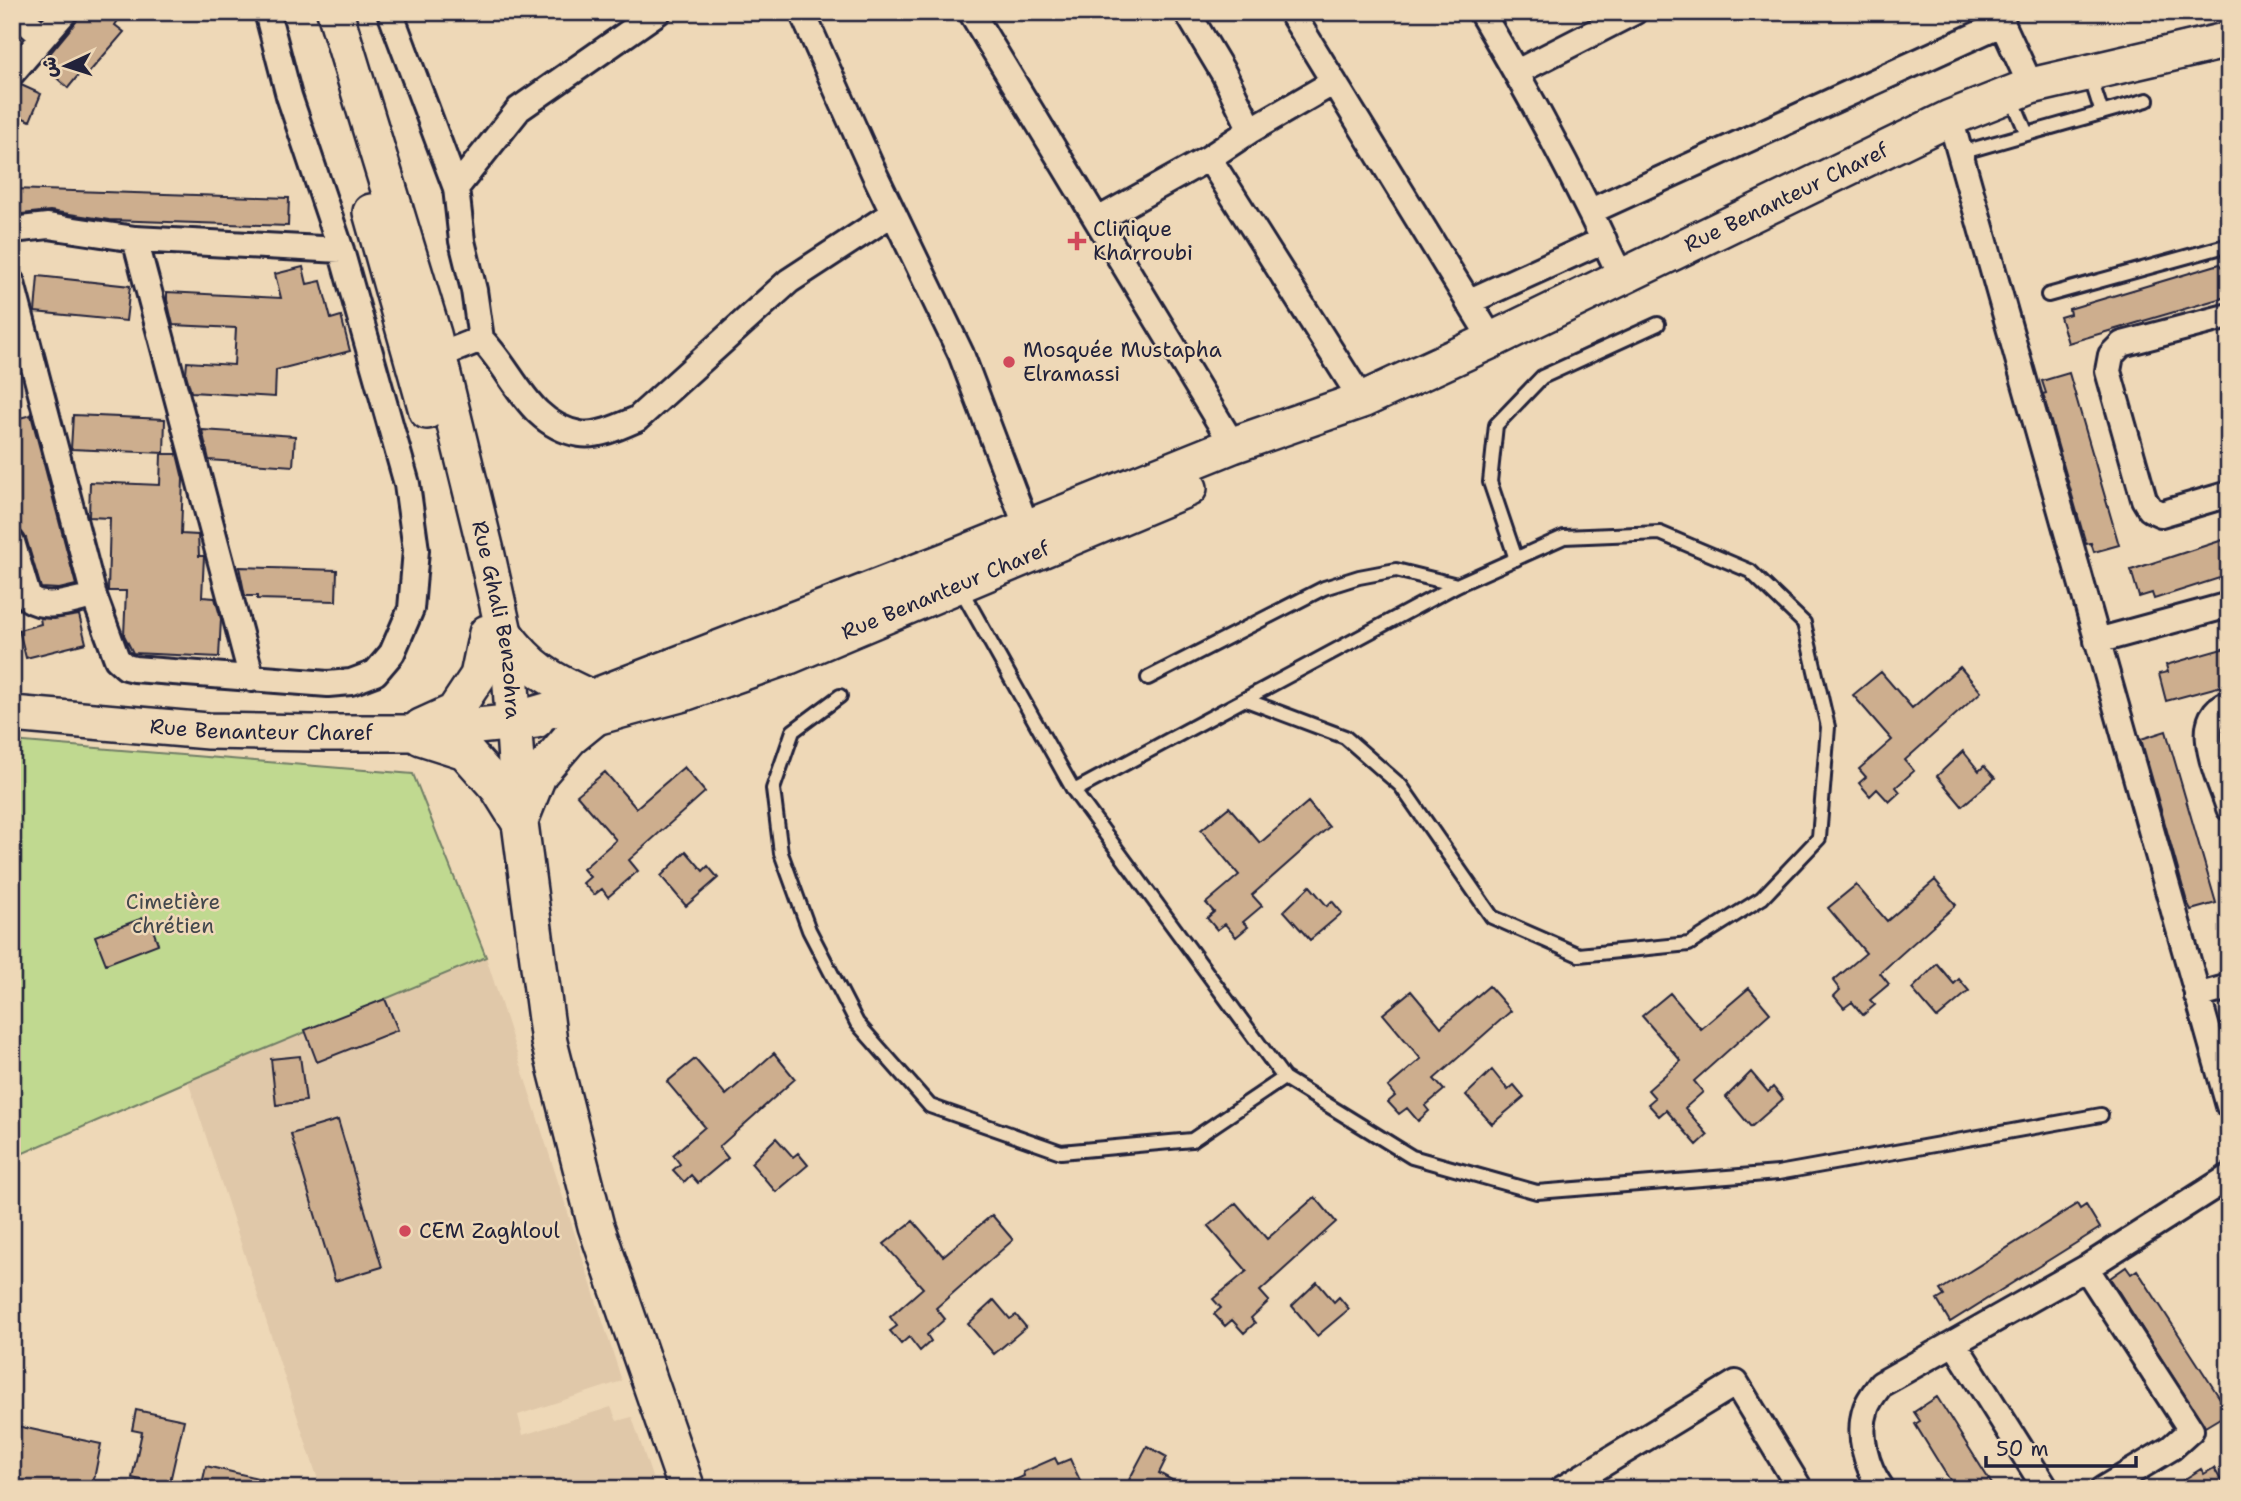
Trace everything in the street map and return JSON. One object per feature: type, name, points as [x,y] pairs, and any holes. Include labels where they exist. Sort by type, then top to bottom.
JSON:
[{"type":"main road","name":"Rue Ghali Benzohra","points":[[316,12],[443,464],[496,633],[509,655],[520,823],[550,1042],[596,1226],[687,1489]]},
{"type":"main road","name":"Rue Ghali Benzohra","points":[[335,12],[433,334],[496,633]]},
{"type":"main road","name":"Rue Benanteur Charef","points":[[952,573],[1027,528],[1233,445],[1362,400],[1492,341],[1950,118],[2021,90],[2229,40]]},
{"type":"main road","name":"Rue Benanteur Charef","points":[[12,714],[208,731],[408,733],[512,721],[594,707],[1297,442],[1362,400]]},
{"type":"main road","points":[[408,733],[454,712],[478,676],[496,633],[554,682],[594,707],[539,774],[520,823]]},
{"type":"main road","points":[[408,733],[465,751],[498,788],[520,823]]},
{"type":"street","points":[[15,12],[43,37]]},
{"type":"street","points":[[12,73],[65,12]]},
{"type":"street","points":[[12,284],[94,596],[110,646],[117,659],[126,667],[328,684],[351,682],[376,673],[392,653],[411,609],[416,550],[407,484],[341,250],[289,96],[267,12]]},
{"type":"street","points":[[390,12],[456,188],[462,241],[474,289],[481,339],[497,355],[531,408],[551,423],[581,435],[609,430],[637,419],[789,281],[893,213]]},
{"type":"street","points":[[456,188],[519,109],[658,12]]},
{"type":"street","points":[[802,12],[893,213],[961,354],[1027,528]]},
{"type":"street","points":[[971,12],[1233,445]]},
{"type":"street","points":[[1187,12],[1224,74],[1251,130]]},
{"type":"street","points":[[1291,12],[1492,341]]},
{"type":"street","points":[[1481,12],[1517,72],[1591,211],[1621,276]]},
{"type":"street","points":[[1517,72],[1634,12]]},
{"type":"street","points":[[1591,211],[2000,18],[2021,90]]},
{"type":"street","points":[[1098,220],[1209,158],[1251,130],[1334,82]]},
{"type":"street","points":[[1950,118],[2229,1106]]},
{"type":"street","points":[[1209,158],[1362,400]]},
{"type":"street","points":[[12,230],[48,226],[135,239],[341,250]]},
{"type":"street","points":[[135,239],[252,678]]},
{"type":"street","points":[[1468,302],[1604,240]]},
{"type":"street","points":[[2229,316],[2122,344],[2111,355],[2108,371],[2144,499],[2150,509],[2161,514],[2229,494]]},
{"type":"street","points":[[438,356],[481,339]]},
{"type":"street","points":[[12,542],[25,591],[29,598],[38,604],[48,605],[94,596]]},
{"type":"street","points":[[2096,641],[2229,605]]},
{"type":"street","points":[[2229,703],[2219,706],[2210,718],[2207,736],[2229,808]]},
{"type":"street","points":[[2197,996],[2229,987]]},
{"type":"street","points":[[1882,1489],[1866,1456],[1861,1431],[1866,1406],[1881,1384],[2086,1268],[2229,1177]]},
{"type":"street","points":[[2086,1268],[2191,1430],[2171,1448],[2103,1489]]},
{"type":"street","points":[[1954,1343],[2046,1489]]},
{"type":"street","points":[[1562,1489],[1736,1382],[1800,1489]]},
{"type":"lane","points":[[2088,72],[2102,113]]},
{"type":"lane","points":[[2021,90],[2026,135]]},
{"type":"lane","points":[[1960,153],[2147,100]]},
{"type":"lane","points":[[2048,295],[2229,245]]},
{"type":"lane","points":[[1516,559],[1490,482],[1496,425],[1542,377],[1658,324]]},
{"type":"lane","points":[[1074,791],[1457,585],[1564,537],[1660,533],[1750,570],[1804,622],[1828,727],[1819,838],[1762,898],[1689,944],[1579,955],[1492,917],[1401,786],[1345,737],[1246,700]]},
{"type":"lane","points":[[1149,678],[1324,588],[1359,577],[1395,570],[1457,585]]},
{"type":"lane","points":[[952,573],[1074,791],[1284,1078],[1412,1157],[1537,1192],[1778,1173],[2101,1115]]},
{"type":"lane","points":[[840,696],[793,732],[773,789],[781,853],[809,930],[857,1023],[930,1106],[1061,1152],[1192,1140],[1284,1078]]},
{"type":"shaded area","name":"CEM Zaghloul","points":[[486,957],[622,1381],[518,1415],[523,1435],[611,1407],[617,1421],[632,1417],[656,1489],[321,1489],[188,1081]]},
{"type":"green space","name":"Cimetière chrétien","points":[[12,741],[413,774],[486,957],[188,1081],[12,1158]]},
{"type":"building","points":[[80,12],[86,12],[95,19],[101,12],[111,12],[119,19],[115,25],[124,32],[86,76],[81,72],[68,88],[50,72],[56,65],[47,57],[76,22]]},
{"type":"building","points":[[21,85],[41,94],[30,121],[12,113],[12,104]]},
{"type":"building","points":[[12,189],[289,198],[288,226],[109,220],[50,211],[12,215]]},
{"type":"building","points":[[2220,264],[2224,269],[2229,267],[2229,296],[2068,343],[2060,317],[2070,314],[2069,309]]},
{"type":"building","points":[[303,267],[307,284],[321,281],[331,319],[341,316],[350,351],[276,370],[275,397],[191,392],[186,374],[187,362],[234,365],[236,328],[173,325],[167,292],[281,298],[275,274]]},
{"type":"building","points":[[38,276],[130,286],[126,321],[35,312]]},
{"type":"building","points":[[2069,373],[2119,545],[2094,552],[2091,543],[2086,544],[2043,394],[2046,393],[2042,381]]},
{"type":"building","points":[[31,415],[76,585],[59,589],[41,588],[26,538],[18,529],[12,508],[12,420]]},
{"type":"building","points":[[73,415],[165,419],[164,453],[71,449]]},
{"type":"building","points":[[202,430],[295,436],[293,466],[209,460]]},
{"type":"building","points":[[161,454],[177,454],[183,479],[181,534],[198,535],[199,556],[204,556],[202,597],[215,598],[221,619],[219,657],[133,653],[124,635],[126,591],[108,591],[110,518],[89,517],[90,482],[160,485]]},
{"type":"building","points":[[2229,538],[2229,575],[2154,599],[2152,593],[2139,597],[2131,570]]},
{"type":"building","points":[[239,567],[337,570],[336,601],[257,599],[257,596],[245,596]]},
{"type":"building","points":[[79,615],[86,643],[26,658],[19,630],[41,624],[40,618]]},
{"type":"building","points":[[2229,647],[2229,684],[2166,701],[2159,674],[2168,672],[2166,665]]},
{"type":"building","points":[[1960,667],[1981,692],[1905,760],[1914,771],[1896,787],[1900,792],[1889,802],[1877,789],[1870,796],[1859,783],[1866,777],[1859,769],[1892,740],[1853,695],[1881,672],[1912,708]]},
{"type":"building","points":[[2166,731],[2216,903],[2191,910],[2141,739]]},
{"type":"building","points":[[1963,751],[1979,771],[1984,766],[1995,778],[1962,806],[1937,776]]},
{"type":"building","points":[[684,767],[705,792],[629,860],[638,871],[608,897],[602,889],[594,895],[583,883],[590,877],[583,869],[616,840],[577,795],[605,772],[636,808]]},
{"type":"building","points":[[1308,802],[1329,827],[1252,895],[1262,906],[1243,922],[1248,927],[1236,937],[1225,924],[1217,930],[1207,918],[1214,912],[1206,903],[1239,875],[1201,830],[1229,807],[1260,843]]},
{"type":"building","points":[[686,851],[703,871],[708,866],[718,878],[686,906],[661,876]]},
{"type":"building","points":[[1935,880],[1956,905],[1880,973],[1889,984],[1870,1000],[1875,1005],[1863,1015],[1852,1002],[1844,1008],[1834,996],[1840,990],[1833,981],[1866,953],[1828,908],[1856,885],[1887,921]]},
{"type":"building","points":[[1310,886],[1327,906],[1332,901],[1342,913],[1310,940],[1284,911]]},
{"type":"building","points":[[148,916],[158,944],[106,964],[95,936]]},
{"type":"building","points":[[1937,964],[1954,984],[1959,979],[1969,991],[1937,1018],[1912,989]]},
{"type":"building","points":[[1489,986],[1511,1011],[1434,1079],[1444,1090],[1425,1106],[1429,1111],[1418,1121],[1407,1108],[1399,1114],[1388,1102],[1395,1096],[1388,1087],[1421,1059],[1383,1014],[1411,991],[1441,1027]]},
{"type":"building","points":[[1749,988],[1770,1013],[1694,1081],[1703,1092],[1685,1108],[1708,1135],[1697,1145],[1666,1110],[1659,1116],[1648,1104],[1655,1098],[1648,1090],[1681,1061],[1642,1016],[1670,993],[1701,1029]]},
{"type":"building","points":[[385,999],[398,1030],[317,1062],[305,1030]]},
{"type":"building","points":[[774,1053],[795,1079],[719,1147],[728,1158],[698,1183],[691,1175],[684,1182],[673,1170],[680,1164],[673,1155],[705,1127],[667,1082],[695,1059],[726,1095]]},
{"type":"building","points":[[300,1056],[306,1101],[276,1105],[271,1059]]},
{"type":"building","points":[[1492,1070],[1508,1090],[1514,1085],[1524,1097],[1492,1124],[1466,1095]]},
{"type":"building","points":[[1751,1072],[1768,1092],[1773,1087],[1783,1099],[1751,1127],[1726,1097]]},
{"type":"building","points":[[338,1120],[382,1267],[335,1281],[291,1134]]},
{"type":"building","points":[[776,1138],[793,1157],[798,1153],[808,1165],[776,1192],[751,1163]]},
{"type":"building","points":[[1315,1197],[1336,1222],[1260,1291],[1269,1301],[1251,1318],[1255,1323],[1244,1333],[1232,1320],[1225,1326],[1214,1314],[1221,1308],[1213,1299],[1247,1271],[1208,1226],[1236,1203],[1267,1239]]},
{"type":"building","points":[[2077,1204],[2080,1209],[2086,1205],[2100,1228],[1950,1322],[1937,1300],[1944,1296],[1940,1290]]},
{"type":"building","points":[[992,1215],[1013,1240],[936,1308],[945,1319],[927,1335],[931,1341],[920,1351],[909,1337],[901,1344],[890,1331],[897,1326],[890,1317],[923,1288],[884,1244],[913,1221],[943,1256]]},
{"type":"building","points":[[2126,1267],[2131,1274],[2137,1270],[2225,1406],[2221,1408],[2225,1415],[2205,1427],[2110,1278]]},
{"type":"building","points":[[1317,1282],[1334,1302],[1339,1297],[1349,1309],[1317,1336],[1292,1306]]},
{"type":"building","points":[[994,1300],[1010,1319],[1016,1315],[1026,1327],[994,1354],[968,1324]]},
{"type":"building","points":[[1937,1397],[1995,1489],[1956,1489],[1944,1471],[1915,1424],[1920,1421],[1914,1412]]},
{"type":"building","points":[[136,1410],[184,1420],[169,1486],[132,1478],[142,1432],[132,1430]]},
{"type":"building","points":[[12,1425],[101,1444],[92,1489],[31,1489],[32,1487],[12,1483]]},
{"type":"building","points":[[1147,1446],[1167,1457],[1159,1473],[1188,1489],[1144,1489],[1129,1480]]},
{"type":"building","points":[[1055,1458],[1058,1464],[1070,1459],[1084,1489],[995,1489],[1024,1476],[1023,1472]]},
{"type":"building","points":[[206,1466],[275,1482],[275,1489],[201,1489]]},
{"type":"building","points":[[2214,1468],[2226,1489],[2169,1489],[2201,1469],[2204,1474]]},
{"type":"place","name":"Clinique Kharroubi","points":[[1077,241]]},
{"type":"place","name":"Mosquée Mustapha Elramassi","points":[[1009,362]]},
{"type":"place","name":"CEM Zaghloul","points":[[405,1231]]}]
